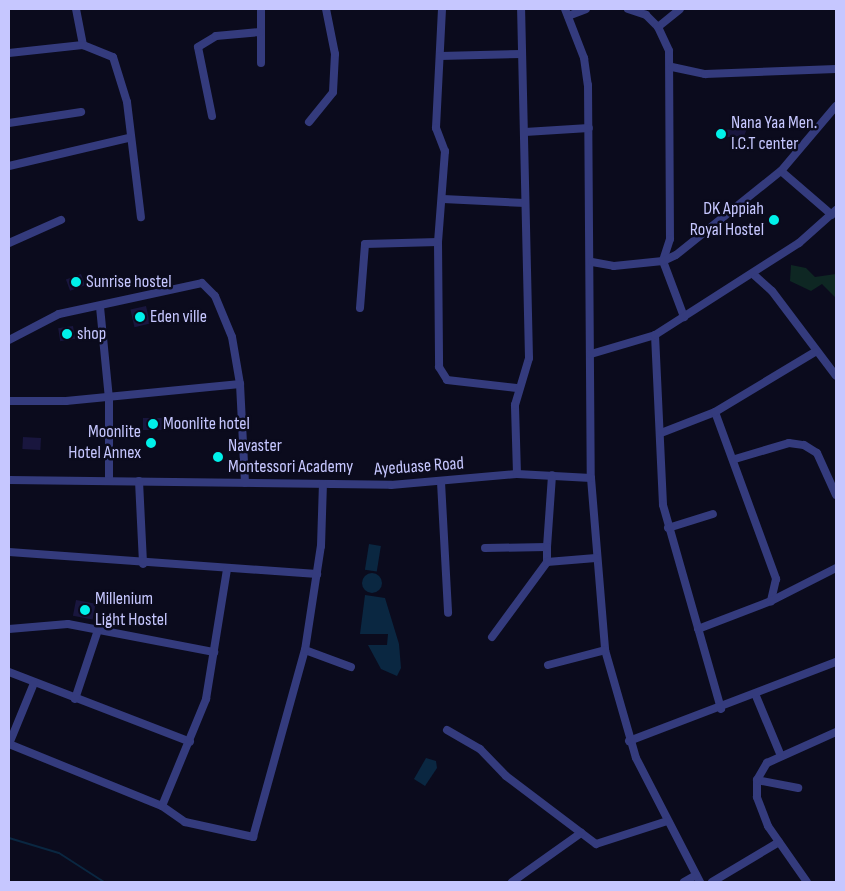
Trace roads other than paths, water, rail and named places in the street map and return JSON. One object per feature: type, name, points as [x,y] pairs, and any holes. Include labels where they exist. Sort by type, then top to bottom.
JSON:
[{"type":"street","points":[[76,9],[83,45]]},
{"type":"street","points":[[260,9],[261,63]]},
{"type":"street","points":[[309,122],[333,92],[335,54],[326,9]]},
{"type":"street","points":[[442,9],[436,128],[445,151],[443,199],[438,242],[442,376],[457,383],[517,388]]},
{"type":"street","points":[[517,474],[517,388],[529,358],[521,9]]},
{"type":"street","points":[[586,9],[567,12],[587,70],[592,262],[591,478],[596,558],[605,650],[629,741],[666,821],[698,879],[684,882]]},
{"type":"street","points":[[628,9],[646,15],[658,27],[672,67],[670,238],[663,261],[684,317]]},
{"type":"street","points":[[658,27],[680,9]]},
{"type":"street","points":[[212,116],[198,46],[216,36],[260,32]]},
{"type":"street","points":[[9,54],[83,45],[114,58],[127,102],[128,138],[141,217]]},
{"type":"street","points":[[440,56],[522,54]]},
{"type":"street","points":[[672,67],[705,74],[836,69]]},
{"type":"street","points":[[592,262],[614,266],[663,261],[700,238],[781,171],[836,106]]},
{"type":"street","points":[[9,123],[81,112]]},
{"type":"street","points":[[525,132],[589,128]]},
{"type":"street","points":[[9,166],[128,138]]},
{"type":"street","points":[[591,354],[655,335],[753,274],[834,212],[781,171]]},
{"type":"street","points":[[443,199],[525,203]]},
{"type":"street","points":[[9,243],[61,220]]},
{"type":"street","points":[[360,308],[365,244],[438,242]]},
{"type":"street","points":[[753,274],[772,291],[815,352],[836,376]]},
{"type":"street","points":[[9,340],[45,318],[100,307],[191,282],[202,283],[215,296],[232,337],[240,384],[244,483]]},
{"type":"street","points":[[100,307],[109,398],[109,481]]},
{"type":"street","points":[[655,335],[661,433],[661,482],[668,528],[720,709]]},
{"type":"street","points":[[661,433],[715,412],[815,352]]},
{"type":"street","points":[[9,401],[109,398],[240,384]]},
{"type":"street","points":[[715,412],[736,459],[763,551],[776,579],[771,601]]},
{"type":"street","points":[[736,459],[789,443],[804,445],[817,453],[836,495]]},
{"type":"street","name":"Ayeduase Road","points":[[9,480],[323,484],[442,482],[517,474],[591,478]]},
{"type":"street","points":[[492,637],[547,562],[552,475]]},
{"type":"street","points":[[139,481],[143,564]]},
{"type":"street","points":[[442,482],[448,612]]},
{"type":"street","points":[[34,683],[9,744],[162,806],[185,822],[253,837],[305,650],[317,574],[323,484]]},
{"type":"street","points":[[668,528],[713,514]]},
{"type":"street","points":[[485,548],[547,547]]},
{"type":"street","points":[[9,552],[143,564],[317,574]]},
{"type":"street","points":[[547,562],[596,558]]},
{"type":"street","points":[[698,629],[771,601],[836,568]]},
{"type":"street","points":[[162,806],[190,742],[206,699],[227,570]]},
{"type":"street","points":[[9,628],[62,623],[214,652]]},
{"type":"street","points":[[75,698],[98,630]]},
{"type":"street","points":[[305,650],[351,667]]},
{"type":"street","points":[[548,665],[605,650]]},
{"type":"street","points":[[629,741],[756,696],[836,662]]},
{"type":"street","points":[[9,672],[190,742]]},
{"type":"street","points":[[756,696],[781,756]]},
{"type":"street","points":[[447,730],[480,749],[506,776],[581,832],[603,845],[666,821]]},
{"type":"street","points":[[807,882],[779,842],[760,808],[757,780],[762,767],[781,756],[836,732]]},
{"type":"street","points":[[757,780],[798,788]]},
{"type":"street","points":[[512,882],[581,832]]},
{"type":"street","points":[[712,882],[779,842]]},
{"type":"water","points":[[369,544],[381,546],[377,572],[365,570]]},
{"type":"water","points":[[372,573],[379,576],[382,583],[379,590],[372,593],[365,590],[362,583],[365,576]]},
{"type":"water","points":[[365,595],[385,598],[399,644],[401,668],[397,676],[381,669],[368,645],[387,645],[388,634],[360,634]]},
{"type":"water","points":[[426,758],[436,761],[437,768],[425,786],[414,779]]},
{"type":"waterway","points":[[9,838],[59,853],[104,882]]},
{"type":"place","name":"Nana Yaa Men. I.C.T center","points":[[721,134]]},
{"type":"place","name":"DK Appiah Royal Hostel","points":[[774,220]]},
{"type":"place","name":"Sunrise hostel","points":[[76,282]]},
{"type":"place","name":"Eden ville","points":[[140,317]]},
{"type":"place","name":"shop","points":[[67,334]]},
{"type":"place","name":"Moonlite hotel","points":[[153,424]]},
{"type":"place","name":"Moonlite Hotel Annex","points":[[151,443]]},
{"type":"place","name":"Navaster Montessori Academy","points":[[218,457]]},
{"type":"place","name":"Millenium Light Hostel","points":[[85,610]]}]
